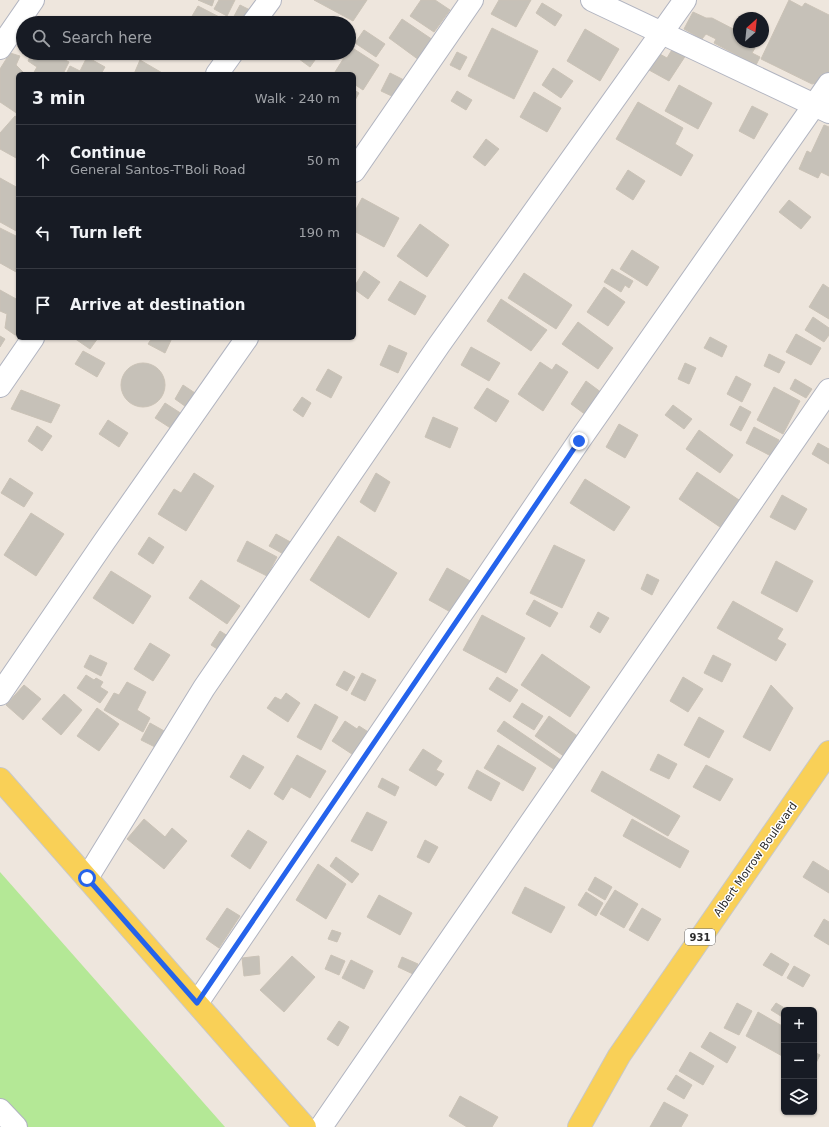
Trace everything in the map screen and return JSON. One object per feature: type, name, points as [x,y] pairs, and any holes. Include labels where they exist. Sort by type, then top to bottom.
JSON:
[{"type":"main road","name":"Albert Morrow Boulevard","points":[[579,1127],[619,1056],[829,752]]},
{"type":"main road","points":[[0,779],[305,1127]]},
{"type":"street","points":[[22,16],[33,0]]},
{"type":"street","points":[[258,16],[270,0]]},
{"type":"street","points":[[356,168],[472,0]]},
{"type":"street","points":[[592,0],[822,109]]},
{"type":"street","points":[[87,878],[204,688],[439,346],[685,0]]},
{"type":"street","points":[[0,48],[16,25]]},
{"type":"street","points":[[218,72],[227,60]]},
{"type":"street","points":[[197,1003],[579,441],[822,109],[829,84]]},
{"type":"street","points":[[0,386],[32,340]]},
{"type":"street","points":[[0,694],[108,535],[246,340]]},
{"type":"street","points":[[322,1127],[829,390]]},
{"type":"street","points":[[0,1110],[16,1127]]},
{"type":"green space","points":[[0,872],[225,1127],[0,1127]]},
{"type":"building","points":[[198,0],[214,0],[212,6]]},
{"type":"building","points":[[219,0],[235,0],[227,16],[214,9]]},
{"type":"building","points":[[314,0],[367,0],[356,16],[344,16]]},
{"type":"building","points":[[421,0],[435,0],[450,10],[434,32],[410,16]]},
{"type":"building","points":[[499,0],[531,0],[516,27],[491,14]]},
{"type":"building","points":[[789,0],[802,7],[805,3],[829,15],[829,76],[826,81],[812,84],[761,59],[766,48],[769,48],[769,42]]},
{"type":"building","points":[[542,3],[562,15],[555,26],[536,13]]},
{"type":"building","points":[[240,5],[252,11],[250,16],[234,16]]},
{"type":"building","points":[[198,6],[217,16],[192,16]]},
{"type":"building","points":[[693,12],[706,18],[712,18],[733,29],[733,48],[755,48],[752,53],[760,57],[756,65],[714,43],[716,39],[706,34],[702,39],[684,29]]},
{"type":"building","points":[[402,19],[433,40],[419,60],[389,38]]},
{"type":"building","points":[[492,28],[538,51],[514,99],[468,76]]},
{"type":"building","points":[[585,29],[619,49],[600,81],[567,61]]},
{"type":"building","points":[[364,30],[385,44],[376,57],[356,44]]},
{"type":"building","points":[[673,48],[686,55],[669,81],[649,70],[658,53],[667,58]]},
{"type":"building","points":[[356,50],[379,65],[363,90],[356,85],[356,72],[335,72],[343,60],[356,60]]},
{"type":"building","points":[[457,52],[467,57],[460,70],[450,65]]},
{"type":"building","points":[[10,53],[16,55],[16,60],[18,60],[16,65],[23,72],[16,72],[16,113],[0,102],[0,69]]},
{"type":"building","points":[[65,60],[69,62],[64,72],[34,72],[37,67],[28,61]]},
{"type":"building","points":[[86,60],[92,60],[105,67],[102,72],[67,72],[70,66],[80,71]]},
{"type":"building","points":[[140,60],[161,72],[135,72]]},
{"type":"building","points":[[300,60],[315,60],[310,67]]},
{"type":"building","points":[[553,68],[573,81],[561,98],[542,85]]},
{"type":"building","points":[[390,73],[404,80],[396,98],[381,91]]},
{"type":"building","points":[[679,85],[712,103],[698,129],[665,111]]},
{"type":"building","points":[[356,91],[359,93],[356,98]]},
{"type":"building","points":[[457,91],[472,100],[466,110],[451,101]]},
{"type":"building","points":[[534,92],[561,108],[547,132],[520,117]]},
{"type":"building","points":[[638,102],[683,128],[675,144],[693,155],[681,176],[616,139]]},
{"type":"building","points":[[752,106],[768,114],[754,139],[739,131]]},
{"type":"building","points":[[16,117],[16,158],[0,149],[0,133]]},
{"type":"building","points":[[824,125],[829,127],[829,176],[821,172],[818,178],[799,169],[807,151],[811,153]]},
{"type":"building","points":[[486,139],[499,149],[485,166],[473,157]]},
{"type":"building","points":[[628,170],[645,181],[633,200],[616,189]]},
{"type":"building","points":[[0,178],[16,187],[16,231],[0,222]]},
{"type":"building","points":[[362,198],[399,218],[384,247],[356,232],[356,209]]},
{"type":"building","points":[[789,200],[811,217],[801,229],[779,212]]},
{"type":"building","points":[[420,224],[449,245],[427,277],[397,256]]},
{"type":"building","points":[[0,228],[16,236],[16,272],[0,263]]},
{"type":"building","points":[[632,250],[659,267],[647,286],[620,269]]},
{"type":"building","points":[[612,269],[633,281],[629,288],[625,285],[621,292],[604,282]]},
{"type":"building","points":[[364,271],[380,282],[368,299],[356,290],[356,284]]},
{"type":"building","points":[[524,273],[572,305],[556,329],[508,298]]},
{"type":"building","points":[[400,281],[426,296],[415,315],[388,300]]},
{"type":"building","points":[[823,284],[829,288],[829,319],[809,307]]},
{"type":"building","points":[[604,287],[625,302],[608,326],[587,312]]},
{"type":"building","points":[[0,290],[16,299],[16,335],[5,328],[7,314],[0,311]]},
{"type":"building","points":[[501,299],[547,330],[531,351],[487,321]]},
{"type":"building","points":[[813,317],[829,328],[829,335],[824,342],[805,330]]},
{"type":"building","points":[[578,322],[613,348],[598,369],[562,344]]},
{"type":"building","points":[[796,334],[821,348],[811,365],[786,352]]},
{"type":"building","points":[[0,336],[5,339],[0,347]]},
{"type":"building","points":[[710,337],[727,346],[722,357],[704,348]]},
{"type":"building","points":[[77,340],[97,340],[90,349]]},
{"type":"building","points":[[151,340],[171,340],[165,353],[148,344]]},
{"type":"building","points":[[389,345],[407,353],[398,373],[380,365]]},
{"type":"building","points":[[471,347],[500,363],[489,381],[461,365]]},
{"type":"building","points":[[83,351],[105,363],[97,377],[75,364]]},
{"type":"building","points":[[769,354],[785,362],[779,373],[764,366]]},
{"type":"building","points":[[540,362],[552,370],[556,364],[568,372],[543,411],[518,394]]},
{"type":"building","points":[[143,363],[155,367],[161,373],[165,385],[161,397],[155,403],[143,407],[131,403],[125,397],[121,385],[125,373],[131,367]]},
{"type":"building","points":[[685,363],[696,368],[689,384],[678,379]]},
{"type":"building","points":[[328,369],[342,377],[331,398],[316,390]]},
{"type":"building","points":[[736,376],[751,384],[742,402],[727,394]]},
{"type":"building","points":[[795,379],[812,389],[806,398],[790,389]]},
{"type":"building","points":[[586,381],[602,393],[586,415],[571,404]]},
{"type":"building","points":[[183,385],[198,395],[189,409],[175,399]]},
{"type":"building","points":[[774,387],[800,401],[783,434],[757,420]]},
{"type":"building","points":[[487,388],[509,401],[496,422],[474,408]]},
{"type":"building","points":[[21,390],[60,405],[51,423],[11,409]]},
{"type":"building","points":[[302,397],[311,403],[303,417],[293,410]]},
{"type":"building","points":[[165,403],[182,414],[172,429],[155,418]]},
{"type":"building","points":[[673,405],[692,419],[684,429],[665,415]]},
{"type":"building","points":[[740,406],[751,412],[741,431],[730,425]]},
{"type":"building","points":[[433,417],[458,428],[450,448],[425,437]]},
{"type":"building","points":[[108,420],[128,433],[119,447],[99,434]]},
{"type":"building","points":[[619,424],[638,435],[625,458],[606,447]]},
{"type":"building","points":[[37,426],[52,436],[42,451],[28,441]]},
{"type":"building","points":[[754,427],[779,440],[771,456],[746,443]]},
{"type":"building","points":[[699,430],[733,455],[720,473],[686,449]]},
{"type":"building","points":[[818,443],[829,449],[829,464],[812,454]]},
{"type":"building","points":[[697,472],[739,500],[720,527],[679,499]]},
{"type":"building","points":[[194,473],[214,486],[186,531],[158,514],[174,489],[181,493]]},
{"type":"building","points":[[376,473],[390,482],[375,512],[360,502]]},
{"type":"building","points":[[10,478],[33,493],[24,507],[1,493]]},
{"type":"building","points":[[585,479],[630,507],[614,531],[570,503]]},
{"type":"building","points":[[782,495],[807,509],[795,530],[770,517]]},
{"type":"building","points":[[31,513],[64,534],[36,576],[4,555]]},
{"type":"building","points":[[276,534],[294,544],[287,556],[269,546]]},
{"type":"building","points":[[338,536],[397,573],[369,618],[310,580]]},
{"type":"building","points":[[149,537],[164,547],[153,564],[138,554]]},
{"type":"building","points":[[247,541],[277,557],[267,576],[237,561]]},
{"type":"building","points":[[554,545],[585,560],[562,608],[530,593]]},
{"type":"building","points":[[776,561],[813,581],[797,612],[761,593]]},
{"type":"building","points":[[447,568],[472,582],[454,614],[429,600]]},
{"type":"building","points":[[111,571],[151,596],[133,624],[93,598]]},
{"type":"building","points":[[647,574],[659,580],[652,595],[641,589]]},
{"type":"building","points":[[201,580],[240,606],[227,624],[189,598]]},
{"type":"building","points":[[534,600],[558,613],[550,627],[526,614]]},
{"type":"building","points":[[733,601],[783,629],[777,639],[786,644],[776,661],[717,628]]},
{"type":"building","points":[[598,612],[609,618],[600,633],[590,627]]},
{"type":"building","points":[[482,615],[525,638],[506,673],[463,650]]},
{"type":"building","points":[[220,631],[231,638],[222,652],[211,645]]},
{"type":"building","points":[[150,643],[170,655],[153,681],[134,669]]},
{"type":"building","points":[[542,654],[590,687],[570,717],[521,685]]},
{"type":"building","points":[[90,655],[107,663],[101,676],[84,667]]},
{"type":"building","points":[[713,655],[731,664],[722,682],[704,673]]},
{"type":"building","points":[[344,671],[355,677],[347,691],[336,685]]},
{"type":"building","points":[[362,673],[376,680],[365,701],[351,694]]},
{"type":"building","points":[[86,675],[94,680],[96,678],[103,682],[100,687],[108,692],[100,703],[77,688]]},
{"type":"building","points":[[497,677],[518,690],[510,702],[489,689]]},
{"type":"building","points":[[683,677],[703,689],[688,712],[670,701]]},
{"type":"building","points":[[127,682],[146,692],[137,710],[150,718],[143,732],[104,710],[114,693],[119,695]]},
{"type":"building","points":[[24,685],[41,699],[23,720],[6,705]]},
{"type":"building","points":[[771,685],[793,708],[770,751],[743,737]]},
{"type":"building","points":[[286,693],[300,703],[288,722],[267,708],[275,697],[281,700]]},
{"type":"building","points":[[64,694],[82,710],[61,735],[42,719]]},
{"type":"building","points":[[522,703],[543,716],[534,730],[513,717]]},
{"type":"building","points":[[315,704],[338,717],[321,750],[297,737]]},
{"type":"building","points":[[97,708],[119,724],[99,751],[77,736]]},
{"type":"building","points":[[549,716],[579,737],[565,757],[535,736]]},
{"type":"building","points":[[699,717],[724,731],[709,758],[684,745]]},
{"type":"building","points":[[345,721],[357,729],[359,726],[373,735],[358,758],[332,741]]},
{"type":"building","points":[[504,721],[561,760],[555,770],[497,731]]},
{"type":"building","points":[[150,723],[166,732],[157,748],[141,740]]},
{"type":"building","points":[[498,745],[536,768],[523,791],[484,768]]},
{"type":"building","points":[[423,749],[442,761],[436,770],[444,774],[436,786],[409,770]]},
{"type":"building","points":[[658,754],[677,764],[669,779],[650,770]]},
{"type":"building","points":[[243,755],[264,767],[250,789],[230,777]]},
{"type":"building","points":[[297,755],[326,771],[310,798],[291,787],[283,800],[274,794]]},
{"type":"building","points":[[706,765],[733,779],[720,801],[693,787]]},
{"type":"building","points":[[477,770],[500,783],[491,801],[468,788]]},
{"type":"building","points":[[602,771],[680,816],[668,836],[591,791]]},
{"type":"building","points":[[382,778],[399,787],[395,796],[378,787]]},
{"type":"building","points":[[367,812],[387,822],[372,851],[351,841]]},
{"type":"building","points":[[144,819],[165,837],[172,828],[187,841],[164,869],[127,839]]},
{"type":"building","points":[[632,819],[689,851],[680,868],[623,836]]},
{"type":"building","points":[[248,830],[267,842],[250,869],[231,856]]},
{"type":"building","points":[[425,840],[438,847],[429,863],[417,857]]},
{"type":"building","points":[[336,857],[359,874],[352,883],[330,866]]},
{"type":"building","points":[[813,861],[829,871],[829,893],[803,877]]},
{"type":"building","points":[[318,864],[346,884],[326,919],[296,900]]},
{"type":"building","points":[[595,877],[612,887],[605,900],[588,890]]},
{"type":"building","points":[[525,887],[565,907],[551,933],[512,913]]},
{"type":"building","points":[[615,890],[638,904],[624,928],[600,914]]},
{"type":"building","points":[[586,892],[603,903],[596,916],[578,905]]},
{"type":"building","points":[[379,895],[412,913],[400,935],[367,917]]},
{"type":"building","points":[[227,908],[240,916],[219,948],[206,939]]},
{"type":"building","points":[[642,908],[661,919],[648,941],[629,930]]},
{"type":"building","points":[[824,919],[829,922],[829,945],[814,936]]},
{"type":"building","points":[[332,930],[341,933],[337,942],[328,939]]},
{"type":"building","points":[[771,953],[789,964],[782,976],[763,965]]},
{"type":"building","points":[[331,955],[345,961],[339,975],[325,969]]},
{"type":"building","points":[[259,956],[260,974],[244,976],[242,958]]},
{"type":"building","points":[[292,956],[315,977],[284,1012],[260,990]]},
{"type":"building","points":[[402,957],[418,964],[413,974],[398,967]]},
{"type":"building","points":[[351,960],[373,971],[364,989],[342,978]]},
{"type":"building","points":[[794,966],[810,975],[803,987],[787,978]]},
{"type":"building","points":[[737,1003],[752,1011],[739,1035],[724,1028]]},
{"type":"building","points":[[776,1003],[783,1007],[781,1007],[781,1016],[771,1010]]},
{"type":"building","points":[[758,1012],[781,1025],[781,1055],[746,1036]]},
{"type":"building","points":[[339,1021],[349,1027],[338,1046],[327,1039]]},
{"type":"building","points":[[710,1032],[736,1047],[727,1063],[701,1047]]},
{"type":"building","points":[[690,1052],[714,1066],[703,1085],[679,1071]]},
{"type":"building","points":[[817,1054],[820,1055],[817,1061]]},
{"type":"building","points":[[676,1075],[692,1085],[684,1099],[667,1089]]},
{"type":"building","points":[[460,1096],[498,1117],[492,1127],[467,1127],[449,1116]]},
{"type":"building","points":[[664,1102],[688,1115],[681,1127],[650,1127]]},
{"type":"route","points":[[87,878],[197,1003],[579,441]]}]
